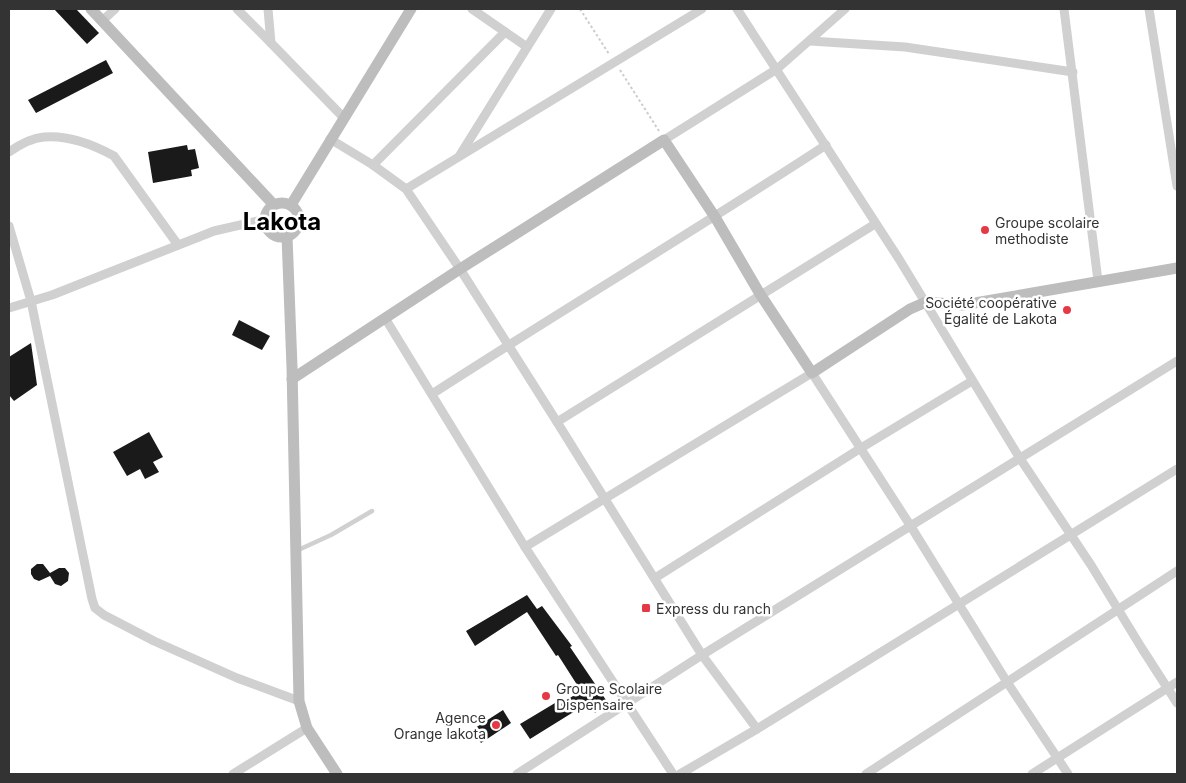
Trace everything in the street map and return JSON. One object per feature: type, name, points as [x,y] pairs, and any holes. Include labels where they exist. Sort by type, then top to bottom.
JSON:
[{"type":"main road","points":[[91,9],[274,205]]},
{"type":"main road","points":[[291,205],[411,9]]},
{"type":"main road","points":[[292,379],[460,269],[664,140],[715,217],[760,294],[812,373],[910,309],[926,302],[963,305],[1177,268]]},
{"type":"main road","points":[[280,203],[291,205],[297,212],[299,222],[295,230],[287,236],[273,234],[268,227],[266,219],[268,211],[274,205],[280,203]]},
{"type":"main road","points":[[287,236],[299,702],[307,728],[337,774]]},
{"type":"street","points":[[102,21],[116,9]]},
{"type":"street","points":[[237,9],[344,118]]},
{"type":"street","points":[[268,9],[271,43]]},
{"type":"street","points":[[472,9],[527,47]]},
{"type":"street","points":[[460,156],[551,9]]},
{"type":"street","points":[[406,189],[702,9]]},
{"type":"street","points":[[737,9],[926,302],[1019,457],[1177,702]]},
{"type":"street","points":[[664,140],[776,69],[846,9]]},
{"type":"street","points":[[1064,9],[1098,281]]},
{"type":"street","points":[[1148,9],[1177,186]]},
{"type":"street","points":[[373,165],[505,32]]},
{"type":"street","points":[[810,41],[905,47],[1073,72]]},
{"type":"street","points":[[9,152],[21,144],[43,137],[70,140],[99,147],[114,156],[178,245]]},
{"type":"street","points":[[330,139],[373,165],[406,189],[460,269],[702,655],[756,729]]},
{"type":"street","points":[[432,394],[715,217],[826,145]]},
{"type":"street","points":[[9,308],[52,295],[214,231],[266,219]]},
{"type":"street","points":[[557,422],[875,224]]},
{"type":"street","points":[[9,226],[31,301],[63,464],[95,608],[104,616],[154,641],[237,678],[299,702]]},
{"type":"street","points":[[385,318],[525,547],[673,774]]},
{"type":"street","points":[[517,774],[702,655],[1177,360]]},
{"type":"street","points":[[525,547],[812,373],[910,525],[1007,682],[1068,774]]},
{"type":"street","points":[[655,578],[860,448],[972,381]]},
{"type":"street","points":[[680,774],[1177,469]]},
{"type":"street","points":[[866,774],[1177,571]]},
{"type":"street","points":[[1032,774],[1177,682]]},
{"type":"street","points":[[233,774],[307,728]]},
{"type":"lane","points":[[295,552],[372,511]]},
{"type":"path","points":[[580,9],[664,140]]},
{"type":"building","points":[[54,9],[76,9],[99,33],[87,44]]},
{"type":"building","points":[[106,60],[113,73],[36,113],[28,100]]},
{"type":"building","points":[[187,145],[188,150],[195,149],[199,168],[191,170],[192,176],[153,183],[148,152]]},
{"type":"building","points":[[239,320],[270,336],[262,350],[232,335]]},
{"type":"building","points":[[31,343],[37,385],[14,401],[9,395],[9,357]]},
{"type":"building","points":[[149,432],[163,457],[153,462],[159,472],[145,479],[140,469],[127,476],[113,452]]},
{"type":"building","points":[[37,564],[43,564],[50,573],[59,568],[65,568],[69,573],[68,581],[61,586],[55,584],[50,576],[39,581],[34,579],[31,569]]},
{"type":"building","points":[[527,595],[537,609],[542,606],[572,646],[570,647],[608,703],[595,713],[588,703],[530,739],[520,724],[555,703],[557,706],[581,691],[527,612],[475,646],[466,631]]},
{"type":"building","points":[[503,710],[511,723],[481,743],[472,730]]},
{"type":"place","name":"Groupe scolaire methodiste","points":[[985,230]]},
{"type":"place","name":"Société coopérative Égalité de Lakota","points":[[1067,310]]},
{"type":"place","name":"Express du ranch","points":[[646,608]]},
{"type":"place","name":"Groupe Scolaire Dispensaire","points":[[546,696]]},
{"type":"place","name":"Agence Orange lakota","points":[[496,725]]},
{"type":"district","name":"Lakota","points":[[282,221]]}]
